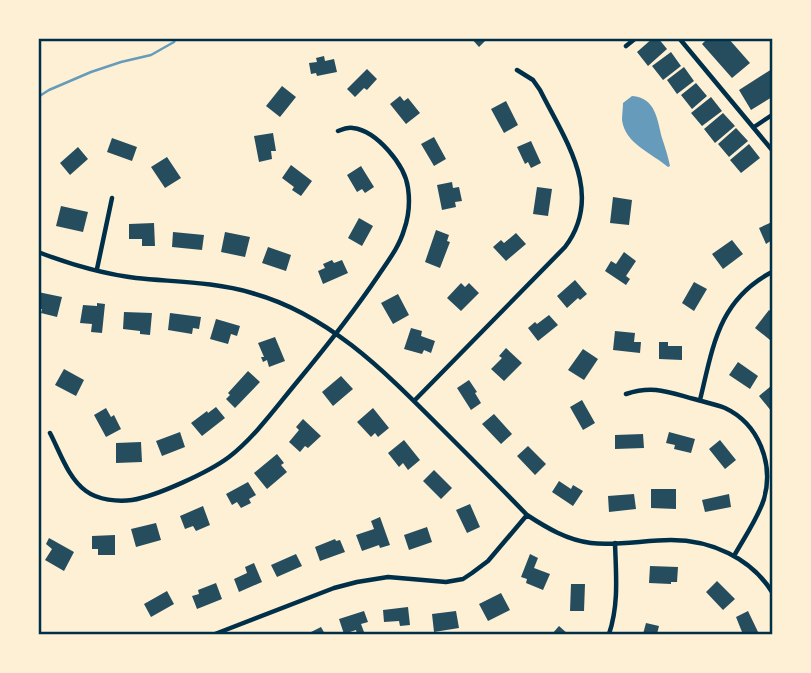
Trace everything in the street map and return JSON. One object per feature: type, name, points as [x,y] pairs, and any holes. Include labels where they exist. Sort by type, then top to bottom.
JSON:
[{"type":"street","points":[[626,47],[636,38]]},
{"type":"street","points":[[679,38],[772,150]]},
{"type":"street","points":[[414,401],[565,247],[573,237],[583,210],[583,195],[575,162],[541,90],[533,80],[517,70]]},
{"type":"street","points":[[754,127],[772,115]]},
{"type":"street","points":[[50,433],[73,477],[86,492],[102,499],[131,500],[196,476],[231,455],[264,422],[352,315],[398,246],[408,219],[408,186],[398,164],[378,140],[364,131],[351,127],[338,131]]},
{"type":"street","points":[[97,270],[112,198]]},
{"type":"street","points":[[38,252],[68,264],[134,277],[215,285],[252,292],[287,305],[349,342],[414,401],[527,515],[547,528],[590,542],[687,540],[712,546],[751,567],[772,592]]},
{"type":"street","points":[[700,401],[716,336],[723,319],[745,292],[760,278],[772,272]]},
{"type":"street","points":[[626,394],[655,389],[724,408],[744,421],[758,439],[766,461],[764,499],[734,556]]},
{"type":"street","points":[[215,635],[357,582],[388,577],[446,582],[463,579],[488,561],[527,515]]},
{"type":"street","points":[[609,635],[617,597],[615,543]]},
{"type":"water","points":[[632,96],[651,105],[657,117],[670,166],[628,136],[622,120],[623,103]]},
{"type":"building","points":[[471,38],[488,38],[479,47]]},
{"type":"building","points":[[653,38],[658,38],[667,49],[648,66],[637,52]]},
{"type":"building","points":[[708,38],[728,38],[750,63],[732,78],[702,44]]},
{"type":"building","points":[[671,52],[681,66],[663,80],[652,66]]},
{"type":"building","points":[[324,56],[325,61],[334,59],[337,72],[317,76],[316,73],[311,74],[309,63],[317,62],[316,58]]},
{"type":"building","points":[[684,67],[694,81],[677,94],[667,80]]},
{"type":"building","points":[[367,69],[377,79],[367,90],[364,88],[355,97],[347,89]]},
{"type":"building","points":[[772,69],[772,97],[751,110],[739,90]]},
{"type":"building","points":[[696,83],[707,96],[692,109],[681,95]]},
{"type":"building","points":[[282,86],[296,97],[280,117],[266,106]]},
{"type":"building","points":[[400,96],[404,101],[408,98],[420,113],[406,124],[390,104]]},
{"type":"building","points":[[711,97],[722,111],[702,126],[691,113]]},
{"type":"building","points":[[506,101],[518,125],[504,133],[491,109]]},
{"type":"building","points":[[723,113],[735,126],[715,143],[704,129]]},
{"type":"building","points":[[736,128],[748,141],[729,157],[718,144]]},
{"type":"building","points":[[273,133],[276,151],[271,151],[272,159],[259,162],[254,136]]},
{"type":"building","points":[[434,137],[446,159],[434,166],[421,144]]},
{"type":"building","points":[[112,138],[137,147],[132,161],[107,152]]},
{"type":"building","points":[[531,141],[541,163],[531,168],[528,162],[525,164],[517,147]]},
{"type":"building","points":[[749,144],[760,158],[741,173],[730,160]]},
{"type":"building","points":[[78,147],[88,159],[70,175],[60,163]]},
{"type":"building","points":[[167,157],[181,178],[165,188],[151,167]]},
{"type":"building","points":[[291,165],[312,181],[301,196],[282,178]]},
{"type":"building","points":[[361,166],[374,187],[365,193],[362,189],[357,192],[347,175]]},
{"type":"building","points":[[452,182],[453,188],[459,187],[462,201],[455,202],[456,207],[442,210],[437,185]]},
{"type":"building","points":[[537,187],[552,189],[548,216],[533,214]]},
{"type":"building","points":[[613,197],[632,200],[629,225],[610,223]]},
{"type":"building","points":[[61,206],[88,212],[83,232],[56,226]]},
{"type":"building","points":[[359,218],[373,226],[362,246],[348,238]]},
{"type":"building","points":[[772,222],[772,240],[766,244],[759,228]]},
{"type":"building","points":[[154,223],[155,246],[142,246],[142,239],[129,239],[129,224]]},
{"type":"building","points":[[436,230],[449,235],[447,241],[450,242],[440,268],[425,262]]},
{"type":"building","points":[[173,232],[204,235],[202,250],[172,247]]},
{"type":"building","points":[[225,232],[250,237],[245,257],[221,252]]},
{"type":"building","points":[[516,233],[526,244],[506,261],[493,247],[501,240],[504,243]]},
{"type":"building","points":[[732,240],[743,254],[723,269],[712,254]]},
{"type":"building","points":[[268,247],[291,255],[286,271],[262,263]]},
{"type":"building","points":[[624,252],[636,261],[626,276],[630,279],[626,285],[605,271],[611,261],[616,264]]},
{"type":"building","points":[[332,260],[334,263],[342,260],[348,273],[323,284],[318,271],[325,268],[323,264]]},
{"type":"building","points":[[575,280],[587,294],[567,308],[557,296]]},
{"type":"building","points":[[694,282],[707,289],[694,311],[682,303]]},
{"type":"building","points":[[461,283],[465,287],[469,283],[479,293],[461,311],[447,298]]},
{"type":"building","points":[[38,292],[62,297],[57,317],[41,313],[42,309],[38,309]]},
{"type":"building","points":[[398,294],[409,315],[393,324],[381,303]]},
{"type":"building","points":[[97,303],[105,304],[102,333],[91,332],[92,324],[80,323],[83,305],[97,306]]},
{"type":"building","points":[[769,310],[772,312],[770,340],[755,328]]},
{"type":"building","points":[[124,312],[152,313],[150,335],[123,329]]},
{"type":"building","points":[[170,313],[201,317],[199,329],[193,328],[192,334],[168,330]]},
{"type":"building","points":[[549,315],[558,325],[538,341],[528,328]]},
{"type":"building","points":[[216,319],[240,326],[237,336],[231,334],[228,344],[210,339]]},
{"type":"building","points":[[411,328],[422,331],[421,336],[435,341],[431,353],[424,350],[422,354],[404,349]]},
{"type":"building","points":[[615,331],[635,333],[634,342],[641,342],[640,353],[613,350]]},
{"type":"building","points":[[275,337],[285,361],[269,367],[267,360],[263,362],[261,357],[264,357],[258,343]]},
{"type":"building","points":[[659,342],[668,342],[668,346],[682,346],[682,360],[659,359]]},
{"type":"building","points":[[506,348],[522,363],[504,381],[491,369],[502,358],[499,356]]},
{"type":"building","points":[[583,349],[598,359],[584,380],[568,370]]},
{"type":"building","points":[[738,362],[758,376],[750,389],[729,375]]},
{"type":"building","points":[[64,369],[84,380],[76,396],[55,385]]},
{"type":"building","points":[[248,371],[260,382],[235,408],[226,399],[230,395],[228,393]]},
{"type":"building","points":[[341,376],[353,389],[333,406],[322,392]]},
{"type":"building","points":[[469,380],[481,403],[471,410],[457,388]]},
{"type":"building","points":[[772,387],[772,412],[759,396]]},
{"type":"building","points":[[582,400],[595,423],[583,430],[570,407]]},
{"type":"building","points":[[216,407],[225,418],[202,436],[191,423]]},
{"type":"building","points":[[106,408],[111,417],[114,415],[121,429],[106,437],[94,415]]},
{"type":"building","points":[[373,408],[389,428],[378,437],[375,433],[371,437],[357,422]]},
{"type":"building","points":[[494,414],[512,434],[501,444],[482,424]]},
{"type":"building","points":[[303,419],[321,436],[300,452],[289,442],[299,430],[296,427]]},
{"type":"building","points":[[180,432],[185,447],[162,456],[156,441]]},
{"type":"building","points":[[669,432],[695,439],[691,453],[674,449],[675,445],[666,443]]},
{"type":"building","points":[[643,434],[644,448],[615,449],[615,435]]},
{"type":"building","points":[[404,440],[420,460],[408,470],[403,463],[399,467],[388,453]]},
{"type":"building","points":[[720,440],[736,460],[725,469],[709,449]]},
{"type":"building","points":[[141,442],[142,462],[116,463],[116,443]]},
{"type":"building","points":[[528,446],[546,464],[535,475],[517,456]]},
{"type":"building","points":[[277,454],[287,472],[267,489],[254,473]]},
{"type":"building","points":[[434,470],[452,488],[441,499],[423,481]]},
{"type":"building","points":[[559,481],[571,489],[573,485],[583,491],[573,506],[552,492]]},
{"type":"building","points":[[248,482],[256,495],[249,499],[251,503],[241,508],[237,502],[232,505],[226,494]]},
{"type":"building","points":[[651,489],[676,489],[676,509],[651,508]]},
{"type":"building","points":[[634,494],[636,509],[609,512],[608,496]]},
{"type":"building","points":[[729,494],[731,507],[705,512],[702,500]]},
{"type":"building","points":[[470,504],[480,527],[467,533],[456,510]]},
{"type":"building","points":[[203,506],[210,525],[196,531],[193,526],[185,529],[180,516]]},
{"type":"building","points":[[380,517],[390,545],[380,548],[379,545],[362,551],[356,535],[374,529],[371,521]]},
{"type":"building","points":[[156,523],[161,540],[136,547],[131,529]]},
{"type":"building","points":[[427,527],[432,542],[409,550],[404,535]]},
{"type":"building","points":[[115,535],[115,555],[98,555],[98,549],[92,549],[92,536]]},
{"type":"building","points":[[49,538],[74,552],[64,571],[45,560],[52,549],[46,544]]},
{"type":"building","points":[[335,539],[340,540],[345,552],[320,561],[315,547]]},
{"type":"building","points":[[296,554],[302,566],[277,577],[271,565]]},
{"type":"building","points":[[530,554],[538,558],[534,568],[550,574],[543,590],[526,583],[527,579],[521,577]]},
{"type":"building","points":[[254,563],[262,582],[239,592],[234,579],[247,573],[245,567]]},
{"type":"building","points":[[650,566],[678,567],[677,582],[649,583]]},
{"type":"building","points":[[717,581],[735,599],[723,610],[706,592]]},
{"type":"building","points":[[216,583],[222,599],[197,609],[192,596],[199,594],[198,590]]},
{"type":"building","points":[[571,584],[585,584],[584,611],[570,611]]},
{"type":"building","points":[[167,591],[174,604],[151,617],[144,604]]},
{"type":"building","points":[[501,593],[510,610],[488,621],[479,604]]},
{"type":"building","points":[[408,607],[410,625],[400,626],[399,621],[384,622],[383,610]]},
{"type":"building","points":[[364,611],[368,622],[361,624],[364,632],[357,634],[356,630],[344,634],[339,619]]},
{"type":"building","points":[[456,611],[459,628],[434,632],[432,614]]},
{"type":"building","points":[[748,611],[759,634],[736,634],[742,632],[736,617]]},
{"type":"building","points":[[646,623],[659,626],[657,634],[643,634]]},
{"type":"building","points":[[559,626],[568,634],[552,634]]},
{"type":"building","points":[[321,627],[325,634],[307,634]]},
{"type":"waterway","points":[[38,97],[91,72],[151,55],[174,42],[176,38]]}]
